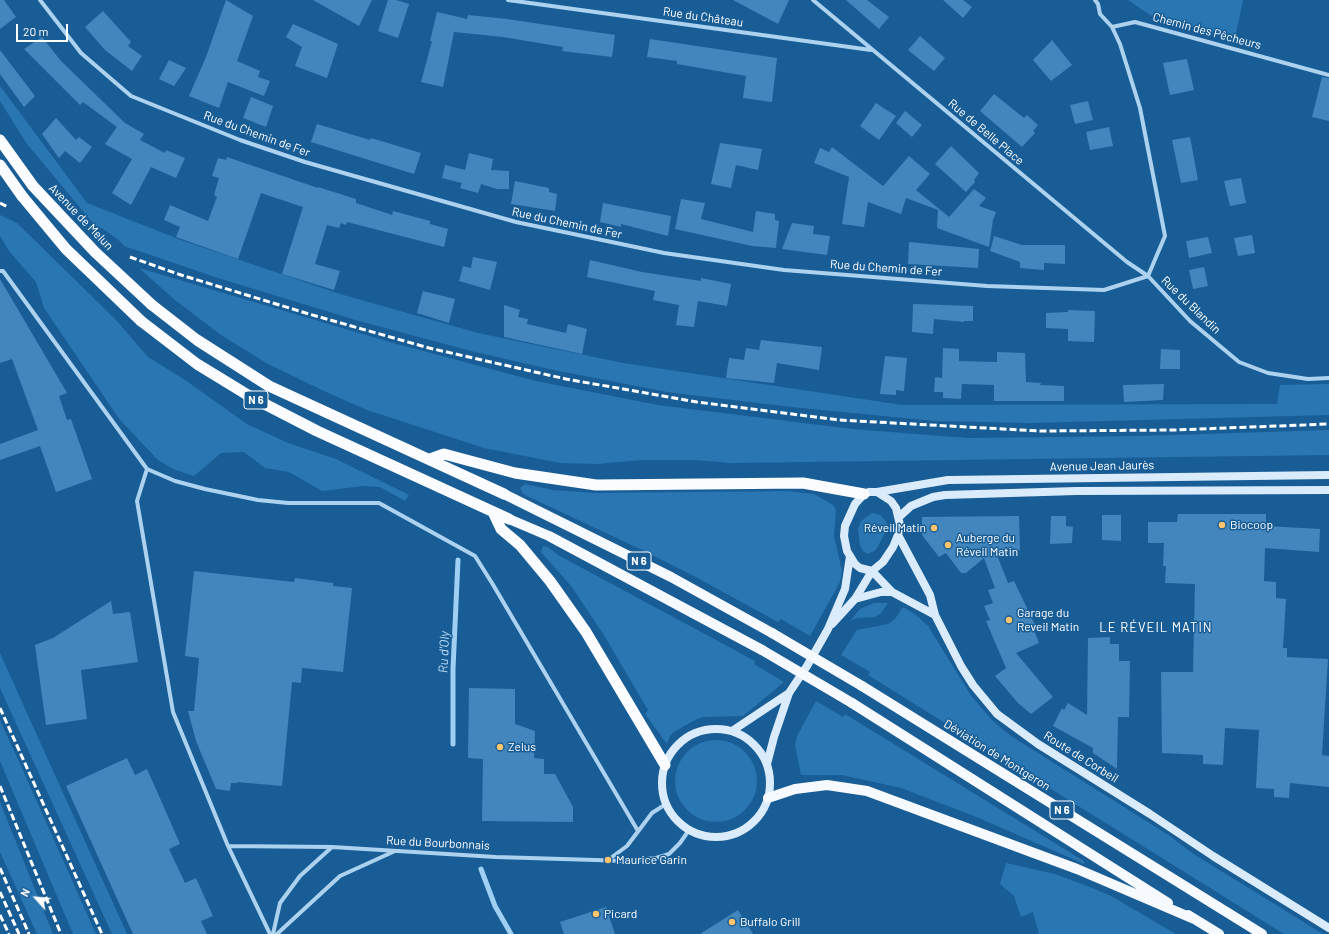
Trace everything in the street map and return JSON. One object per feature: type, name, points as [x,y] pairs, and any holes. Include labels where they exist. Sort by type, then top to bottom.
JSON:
[{"type":"highway","name":"Avenue de Melun","points":[[0,140],[33,186],[95,252],[152,305],[197,340],[269,386],[390,443],[430,459]]},
{"type":"highway","name":"N 6","points":[[0,165],[22,196],[66,249],[141,321],[197,364],[251,397],[317,431],[509,519]]},
{"type":"highway","points":[[430,459],[444,454],[515,473],[596,485],[803,483],[864,494]]},
{"type":"highway","name":"N 6","points":[[430,459],[504,494]]},
{"type":"highway","points":[[493,512],[501,529],[520,545],[550,581],[586,632],[665,765]]},
{"type":"main road","name":"Avenue Jean Jaurès","points":[[877,492],[948,480],[1329,475]]},
{"type":"main road","points":[[899,517],[911,506],[933,497],[945,495],[1069,491],[1329,490]]},
{"type":"main road","points":[[828,629],[855,599],[872,571],[883,562],[898,535],[899,517],[896,508],[891,501],[877,492],[864,494],[855,504],[845,526],[845,540],[850,556],[860,568],[872,571],[892,592],[935,615]]},
{"type":"main road","name":"Déviation de Montgeron","points":[[504,494],[671,577],[772,633],[862,686],[1262,934]]},
{"type":"main road","name":"N 6","points":[[509,519],[548,536],[762,650],[852,703],[1219,934]]},
{"type":"main road","name":"Route de Corbeil","points":[[898,535],[930,595],[935,615],[973,685],[986,702],[1012,726],[1213,856],[1329,928]]},
{"type":"main road","points":[[767,764],[774,737],[789,693],[807,666],[828,629],[845,589],[850,556]]},
{"type":"main road","points":[[855,599],[881,592],[892,592]]},
{"type":"main road","points":[[732,731],[789,693]]},
{"type":"main road","points":[[716,728],[732,731],[754,744],[767,764],[770,781],[768,798],[762,811],[753,822],[742,830],[728,835],[714,837],[701,835],[689,830],[679,823],[666,804],[662,791],[662,778],[665,765],[673,750],[685,738],[700,731],[716,728]]},
{"type":"main road","points":[[768,798],[796,789],[827,785],[867,791],[1077,869],[1194,918]]},
{"type":"street","name":"Rue du Chemin de Fer","points":[[40,0],[81,53],[131,96],[240,140],[305,162],[516,222],[664,254],[784,270],[987,286],[1104,290],[1148,276]]},
{"type":"street","name":"Rue du Château","points":[[508,0],[872,50]]},
{"type":"street","name":"Rue de Belle Place","points":[[813,0],[1127,262],[1148,276]]},
{"type":"street","points":[[1095,0],[1098,4],[1100,14],[1112,27]]},
{"type":"street","name":"Chemin des Pêcheurs","points":[[1112,27],[1135,22],[1329,74]]},
{"type":"street","name":"Rue du Blandin","points":[[1112,27],[1120,44],[1140,108],[1165,236],[1148,276],[1190,321],[1239,362],[1268,373],[1308,379],[1329,378]]},
{"type":"street","points":[[0,270],[3,270],[147,469],[176,481],[205,489],[258,500],[288,503],[379,503],[474,556],[496,589],[638,831]]},
{"type":"street","points":[[147,469],[137,502],[173,712],[228,846],[270,934]]},
{"type":"street","points":[[608,860],[626,846],[652,813],[666,804]]},
{"type":"street","name":"Rue du Bourbonnais","points":[[228,846],[332,847],[496,857],[643,860],[669,854],[680,843],[689,830]]},
{"type":"street","points":[[273,934],[280,904],[300,876],[332,847]]},
{"type":"street","points":[[277,934],[340,876],[396,850]]},
{"type":"shaded area","points":[[1128,0],[1243,0],[1235,38],[1150,15]]},
{"type":"shaded area","points":[[0,86],[87,203],[181,240],[340,294],[478,333],[623,363],[902,405],[1277,404],[1280,385],[1329,384],[1329,415],[1031,423],[935,421],[791,407],[667,392],[549,369],[471,351],[359,321],[221,279],[124,246],[102,228],[97,228],[27,144],[0,101]]},
{"type":"shaded area","points":[[0,215],[17,223],[116,320],[148,357],[185,380],[247,424],[288,443],[336,459],[409,495],[405,501],[380,487],[363,486],[322,491],[289,472],[265,468],[244,452],[221,453],[194,476],[173,469],[158,460],[120,420],[44,308],[36,282],[9,251],[0,236]]},
{"type":"shaded area","points":[[139,268],[393,343],[536,381],[658,405],[852,429],[968,438],[1141,436],[1329,430],[1329,455],[730,463],[695,460],[641,460],[597,464],[560,463],[484,448],[367,410],[324,391],[268,364],[221,335],[175,300]]},
{"type":"shaded area","points":[[525,484],[553,490],[596,493],[788,491],[814,494],[833,505],[836,510],[834,536],[842,571],[840,582],[810,636],[781,619],[778,622],[692,575],[644,551],[523,494],[520,488]]},
{"type":"shaded area","points":[[872,513],[880,515],[886,521],[888,527],[876,550],[868,554],[863,551],[860,545],[858,529],[861,521]]},
{"type":"shaded area","points":[[543,546],[548,547],[558,555],[755,661],[754,664],[784,682],[743,716],[703,717],[674,732],[670,736],[667,744],[645,714],[648,710],[602,632],[571,586],[541,552]]},
{"type":"shaded area","points":[[874,603],[888,603],[881,613],[875,617],[857,618],[850,621],[860,609]]},
{"type":"shaded area","points":[[903,607],[916,615],[928,626],[972,697],[993,721],[1011,736],[1170,836],[1192,853],[1323,934],[1284,934],[868,675],[870,672],[841,655],[857,630],[888,624],[895,619]]},
{"type":"shaded area","points":[[0,653],[127,934],[112,934],[0,688]]},
{"type":"shaded area","points":[[816,701],[843,717],[845,714],[1084,861],[1084,864],[979,818],[901,788],[842,775],[801,775],[795,745],[797,736]]},
{"type":"shaded area","points":[[0,720],[96,934],[73,934],[0,761]]},
{"type":"shaded area","points":[[708,740],[724,740],[739,746],[751,758],[757,773],[757,789],[751,804],[739,816],[724,822],[708,822],[693,816],[681,804],[675,789],[675,773],[681,758],[693,746]]},
{"type":"shaded area","points":[[0,802],[53,934],[37,934],[0,852]]},
{"type":"shaded area","points":[[1006,863],[1055,874],[1090,887],[1111,896],[1176,934],[1039,934],[1033,912],[1021,917],[1014,896],[1000,884]]},
{"type":"building","points":[[0,0],[4,0],[16,17],[0,29]]},
{"type":"building","points":[[226,0],[253,16],[237,61],[260,71],[258,77],[270,81],[264,96],[228,82],[219,108],[189,96],[206,57]]},
{"type":"building","points":[[313,0],[372,0],[359,26]]},
{"type":"building","points":[[388,0],[396,0],[409,4],[398,38],[378,31]]},
{"type":"building","points":[[733,0],[789,0],[778,24]]},
{"type":"building","points":[[846,0],[867,0],[889,17],[879,29]]},
{"type":"building","points":[[943,0],[963,0],[972,7],[963,18]]},
{"type":"building","points":[[103,11],[131,42],[128,46],[142,56],[132,71],[105,50],[85,27]]},
{"type":"building","points":[[437,12],[467,19],[468,15],[507,19],[615,35],[612,57],[562,51],[563,47],[503,37],[454,32],[443,87],[421,82],[432,41],[430,41]]},
{"type":"building","points":[[293,24],[338,44],[327,78],[295,66],[302,47],[286,37]]},
{"type":"building","points":[[920,36],[945,58],[934,71],[908,50]]},
{"type":"building","points":[[42,37],[61,61],[125,123],[144,134],[140,140],[165,153],[166,150],[185,158],[176,178],[151,167],[131,205],[112,193],[132,159],[105,144],[117,127],[83,102],[80,105],[24,49]]},
{"type":"building","points":[[650,39],[777,58],[772,102],[743,98],[746,76],[677,64],[677,61],[647,57]]},
{"type":"building","points":[[1052,40],[1072,65],[1051,81],[1033,60]]},
{"type":"building","points":[[0,50],[35,96],[24,107],[0,74]]},
{"type":"building","points":[[1187,59],[1194,90],[1170,95],[1163,63]]},
{"type":"building","points":[[169,60],[186,68],[174,86],[159,79]]},
{"type":"building","points":[[1322,77],[1329,78],[1329,121],[1312,117]]},
{"type":"building","points":[[994,94],[1024,118],[1027,115],[1038,125],[1033,131],[1035,133],[1022,147],[980,111]]},
{"type":"building","points":[[251,97],[273,106],[266,127],[243,118]]},
{"type":"building","points":[[1088,101],[1093,120],[1075,124],[1070,105]]},
{"type":"building","points":[[876,103],[896,116],[879,140],[860,126]]},
{"type":"building","points":[[905,111],[922,125],[912,137],[896,123]]},
{"type":"building","points":[[56,118],[76,140],[79,137],[92,147],[80,163],[65,151],[59,158],[42,134]]},
{"type":"building","points":[[317,124],[421,153],[414,174],[311,142]]},
{"type":"building","points":[[1109,127],[1113,146],[1090,150],[1086,132]]},
{"type":"building","points":[[1190,137],[1198,180],[1181,183],[1172,140]]},
{"type":"building","points":[[720,143],[762,149],[758,170],[736,165],[731,188],[711,184]]},
{"type":"building","points":[[951,146],[979,173],[974,180],[975,182],[966,192],[935,164]]},
{"type":"building","points":[[832,147],[883,186],[909,156],[930,174],[916,190],[949,217],[974,189],[986,198],[979,206],[996,212],[993,220],[989,247],[937,228],[938,210],[906,198],[901,214],[868,202],[864,227],[842,224],[849,177],[814,163],[820,148],[829,152]]},
{"type":"building","points":[[469,153],[493,159],[491,170],[509,171],[509,189],[497,189],[481,184],[478,193],[460,188],[462,183],[442,178],[445,165],[465,170]]},
{"type":"building","points":[[227,157],[318,188],[356,199],[356,203],[392,215],[393,211],[430,221],[430,224],[448,229],[444,247],[347,222],[346,225],[341,223],[339,228],[327,225],[315,264],[340,271],[334,290],[282,274],[303,207],[261,193],[238,259],[176,237],[180,227],[164,220],[170,205],[208,221],[217,197],[214,195],[219,178],[212,176],[218,158],[226,160]]},
{"type":"building","points":[[1241,178],[1246,203],[1230,206],[1224,181]]},
{"type":"building","points":[[515,181],[549,188],[549,192],[557,194],[555,211],[511,204]]},
{"type":"building","points":[[681,199],[705,203],[701,219],[753,232],[756,211],[775,214],[775,220],[779,221],[776,248],[752,246],[675,229]]},
{"type":"building","points":[[603,203],[671,216],[668,236],[621,224],[621,227],[600,222]]},
{"type":"building","points":[[792,223],[814,226],[813,234],[830,236],[827,255],[782,249]]},
{"type":"building","points":[[1252,235],[1255,253],[1238,256],[1234,238]]},
{"type":"building","points":[[994,236],[1022,245],[1065,245],[1065,264],[1044,263],[1044,270],[1020,268],[1020,262],[990,251]]},
{"type":"building","points":[[1208,237],[1212,253],[1189,258],[1186,241]]},
{"type":"building","points":[[909,242],[979,249],[978,268],[908,264]]},
{"type":"building","points":[[473,257],[497,262],[490,290],[459,281],[463,266],[471,268]]},
{"type":"building","points":[[590,260],[642,272],[701,281],[701,278],[731,284],[727,306],[698,301],[694,327],[676,325],[679,305],[653,300],[655,291],[587,277]]},
{"type":"building","points":[[1204,267],[1208,286],[1193,289],[1189,270]]},
{"type":"building","points":[[0,279],[67,393],[59,396],[67,420],[71,419],[92,479],[56,492],[40,446],[0,460],[0,444],[38,430],[12,359],[0,363]]},
{"type":"building","points":[[423,291],[455,299],[449,323],[417,313]]},
{"type":"building","points":[[913,304],[973,306],[973,321],[964,322],[934,319],[933,334],[912,332]]},
{"type":"building","points":[[504,305],[520,310],[518,317],[528,319],[527,324],[566,333],[568,324],[587,329],[582,354],[504,337]]},
{"type":"building","points":[[1068,310],[1095,311],[1094,342],[1068,341],[1068,329],[1046,328],[1046,313],[1068,312]]},
{"type":"building","points":[[761,340],[822,347],[819,370],[777,363],[774,383],[726,378],[729,358],[744,360],[746,348],[759,350]]},
{"type":"building","points":[[943,348],[959,349],[959,361],[997,362],[997,352],[1025,353],[1026,382],[1041,383],[1040,385],[1064,386],[1064,401],[994,401],[994,385],[962,384],[961,399],[943,398],[943,392],[934,392],[935,377],[942,378]]},
{"type":"building","points":[[1161,349],[1180,350],[1180,369],[1160,369]]},
{"type":"building","points":[[885,356],[907,358],[904,391],[896,390],[896,395],[880,394]]},
{"type":"building","points":[[1164,384],[1163,400],[1124,402],[1123,385]]},
{"type":"building","points":[[1178,514],[1266,514],[1266,526],[1320,529],[1319,552],[1265,548],[1264,581],[1276,582],[1276,598],[1286,599],[1283,648],[1287,648],[1287,657],[1328,659],[1322,755],[1329,756],[1329,787],[1290,783],[1289,798],[1274,797],[1274,789],[1256,788],[1259,730],[1225,728],[1223,765],[1203,764],[1203,755],[1162,753],[1161,672],[1193,672],[1195,584],[1165,583],[1166,566],[1163,566],[1164,543],[1148,543],[1148,522],[1177,522]]},
{"type":"building","points":[[1102,515],[1121,515],[1121,541],[1102,540]]},
{"type":"building","points":[[1019,516],[1020,550],[995,550],[1008,583],[1014,581],[1037,629],[1034,630],[1039,643],[1016,653],[1053,697],[1031,714],[1018,703],[995,676],[1006,668],[986,621],[990,620],[984,606],[993,603],[988,590],[995,588],[984,558],[966,573],[961,573],[946,553],[939,557],[922,535],[922,517]]},
{"type":"building","points":[[1051,516],[1066,516],[1066,526],[1073,527],[1072,543],[1050,544]]},
{"type":"building","points":[[194,571],[294,582],[295,578],[333,583],[333,586],[352,588],[343,672],[302,668],[301,683],[292,682],[282,786],[237,782],[231,783],[230,791],[216,789],[196,741],[188,711],[194,711],[199,658],[185,656]]},
{"type":"building","points":[[111,601],[113,614],[130,612],[138,662],[81,670],[87,719],[46,725],[35,645],[53,638]]},
{"type":"building","points":[[1110,637],[1110,644],[1119,644],[1119,661],[1130,661],[1129,717],[1118,717],[1117,769],[1093,753],[1093,748],[1053,726],[1062,708],[1064,710],[1068,703],[1087,715],[1088,638]]},
{"type":"building","name":"Zelus","points":[[469,688],[515,689],[515,724],[535,731],[534,758],[544,759],[544,774],[555,774],[573,807],[573,822],[482,821],[483,759],[468,758]]},
{"type":"building","points":[[127,758],[135,775],[147,769],[180,844],[169,849],[185,883],[196,878],[213,916],[201,921],[207,934],[133,934],[66,786]]},
{"type":"building","name":"Picard","points":[[606,907],[615,934],[564,934],[560,922]]},
{"type":"building","name":"Buffalo Grill","points":[[738,910],[753,934],[700,934]]},
{"type":"waterway","name":"Ru d'Oly","points":[[453,744],[453,669],[458,560]]},
{"type":"waterway","name":"Ru d'Oly","points":[[481,869],[495,906],[511,934]]},
{"type":"railway","points":[[0,203],[8,207]]},
{"type":"railway","points":[[130,257],[181,275],[309,314],[429,348],[566,379],[697,402],[839,420],[1040,431],[1174,430],[1329,424]]},
{"type":"railway","points":[[0,708],[102,934]]},
{"type":"railway","points":[[0,786],[61,934]]},
{"type":"railway","points":[[0,868],[29,934]]},
{"type":"railway","points":[[0,892],[19,934]]},
{"type":"railway","points":[[0,915],[9,934]]},
{"type":"place","name":"Biocoop","points":[[1222,525]]},
{"type":"place","name":"Réveil Matin","points":[[934,528]]},
{"type":"place","name":"Auberge du Réveil Matin","points":[[948,545]]},
{"type":"place","name":"Garage du Reveil Matin","points":[[1009,620]]},
{"type":"place","name":"Zelus","points":[[500,747]]},
{"type":"place","name":"Maurice Garin","points":[[608,860]]},
{"type":"place","name":"Picard","points":[[596,914]]},
{"type":"place","name":"Buffalo Grill","points":[[732,922]]},
{"type":"district","name":"LE RÉVEIL MATIN","points":[[1156,628]]}]
